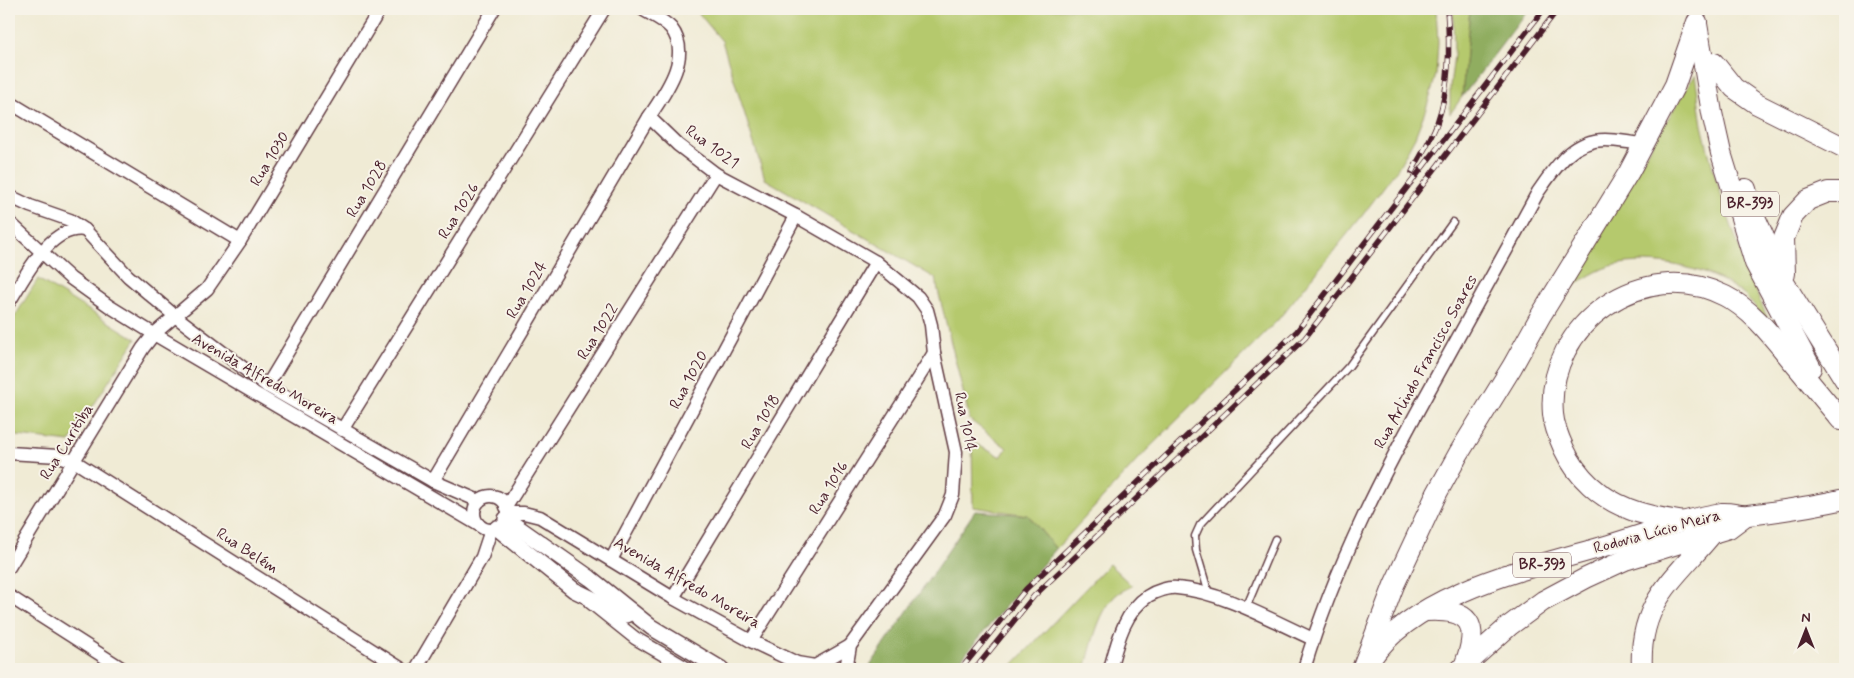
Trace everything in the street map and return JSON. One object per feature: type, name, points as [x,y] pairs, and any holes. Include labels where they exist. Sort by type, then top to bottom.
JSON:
[{"type":"highway","name":"BR-393","points":[[1699,13],[1714,63],[1724,117],[1752,208],[1785,284],[1845,380]]},
{"type":"highway","points":[[1363,669],[1394,585],[1437,493],[1541,315],[1629,172],[1676,85],[1699,13]]},
{"type":"highway","points":[[1699,13],[1712,113],[1721,153],[1755,264],[1795,341],[1843,423]]},
{"type":"highway","points":[[1714,63],[1734,88],[1757,104],[1845,148]]},
{"type":"highway","points":[[1785,284],[1784,238],[1793,216],[1808,200],[1828,192],[1845,192]]},
{"type":"highway","points":[[1684,522],[1628,509],[1593,488],[1579,475],[1567,456],[1558,436],[1553,416],[1552,397],[1560,360],[1583,323],[1604,305],[1628,293],[1649,286],[1680,283],[1704,287],[1727,297],[1771,335],[1843,423]]},
{"type":"highway","name":"Rodovia Lúcio Meira","points":[[1363,669],[1394,632],[1425,611],[1446,599],[1500,578],[1684,522],[1724,512],[1745,516],[1845,500]]},
{"type":"highway","name":"Rodovia Lúcio Meira","points":[[1463,667],[1509,626],[1543,601],[1625,560],[1729,528],[1745,516]]},
{"type":"highway","points":[[1642,669],[1641,655],[1644,636],[1649,616],[1657,598],[1671,578],[1691,559],[1712,534]]},
{"type":"highway","points":[[1425,611],[1454,612],[1468,621],[1472,632],[1472,644],[1463,667]]},
{"type":"street","name":"Rua 1030","points":[[175,316],[192,304],[207,289],[240,241],[380,9]]},
{"type":"street","name":"Rua 1028","points":[[267,386],[494,9]]},
{"type":"street","name":"Rua 1026","points":[[342,430],[604,9]]},
{"type":"street","points":[[642,9],[670,27],[677,39],[679,51],[677,68],[667,89],[649,116]]},
{"type":"street","points":[[9,102],[240,241]]},
{"type":"street","name":"Rua 1021","points":[[649,116],[678,145],[716,174],[796,216],[876,262]]},
{"type":"street","name":"Rua 1024","points":[[433,481],[649,116]]},
{"type":"street","name":"Rua Arlindo Francisco Soares","points":[[1304,669],[1313,639],[1357,528],[1390,460],[1538,192],[1573,149],[1588,143],[1604,140],[1644,144]]},
{"type":"street","name":"Rua 1022","points":[[498,520],[716,174]]},
{"type":"street","name":"Avenida Alfredo Moreira","points":[[9,196],[30,206],[70,220],[85,230],[128,276],[175,316],[267,386],[433,481],[479,501]]},
{"type":"street","name":"Rua 1020","points":[[611,560],[796,216]]},
{"type":"street","name":"Avenida Alfredo Moreira","points":[[9,222],[70,278],[108,306],[154,334],[498,520],[590,578],[654,629]]},
{"type":"street","points":[[9,302],[42,252],[53,239],[78,228],[85,230]]},
{"type":"street","name":"Rua 1014","points":[[846,669],[850,646],[945,515],[953,495],[956,452],[934,353],[931,324],[927,310],[918,297],[876,262]]},
{"type":"street","name":"Rua 1018","points":[[673,598],[876,262]]},
{"type":"street","name":"Rua Curitiba","points":[[9,567],[144,348],[154,334],[175,316]]},
{"type":"street","name":"Rua 1016","points":[[752,641],[934,353]]},
{"type":"street","name":"Rua Belém","points":[[9,453],[58,456],[74,461],[402,669]]},
{"type":"street","points":[[416,669],[482,557],[498,520],[497,498],[491,496],[484,498],[475,506],[474,513],[498,520]]},
{"type":"street","name":"Avenida Alfredo Moreira","points":[[498,520],[524,514],[540,517],[673,598],[797,663],[815,666],[850,646]]},
{"type":"street","name":"Avenida Alfredo Moreira","points":[[498,520],[574,590],[635,638],[688,669]]},
{"type":"street","points":[[1110,669],[1126,621],[1148,596],[1160,590],[1176,588],[1208,594],[1313,639]]},
{"type":"street","name":"Avenida Alfredo Moreira","points":[[574,590],[654,629],[722,669]]},
{"type":"street","points":[[9,596],[123,669]]},
{"type":"lane","points":[[1208,594],[1196,550],[1195,536],[1200,525],[1349,366],[1454,222]]},
{"type":"lane","points":[[1245,609],[1275,540]]},
{"type":"green space","points":[[695,9],[1436,9],[1438,42],[1436,75],[1415,137],[1398,168],[1362,216],[1277,321],[1146,451],[1056,549],[1028,515],[973,507],[972,442],[1001,457],[1007,448],[970,420],[935,278],[765,179],[722,41]]},
{"type":"green space","points":[[1453,9],[1470,9],[1462,97],[1450,114],[1450,87],[1454,55]]},
{"type":"green space","points":[[1470,9],[1529,9],[1462,97]]},
{"type":"green space","points":[[1695,75],[1702,125],[1715,176],[1741,251],[1770,325],[1745,296],[1732,286],[1700,271],[1663,263],[1627,263],[1604,268],[1558,296]]},
{"type":"green space","points":[[38,279],[136,339],[70,442],[9,435],[9,326]]},
{"type":"green space","points":[[975,511],[1028,515],[1056,549],[953,669],[868,669]]},
{"type":"green space","points":[[1109,564],[1132,586],[1115,596],[1104,612],[1099,621],[1085,669],[1009,669]]},
{"type":"railway","points":[[1412,172],[1435,129],[1441,109],[1447,81],[1449,52],[1447,9]]},
{"type":"railway","points":[[961,669],[1026,589],[1297,331],[1544,9]]},
{"type":"railway","points":[[975,669],[1034,596],[1305,338],[1558,9]]}]
